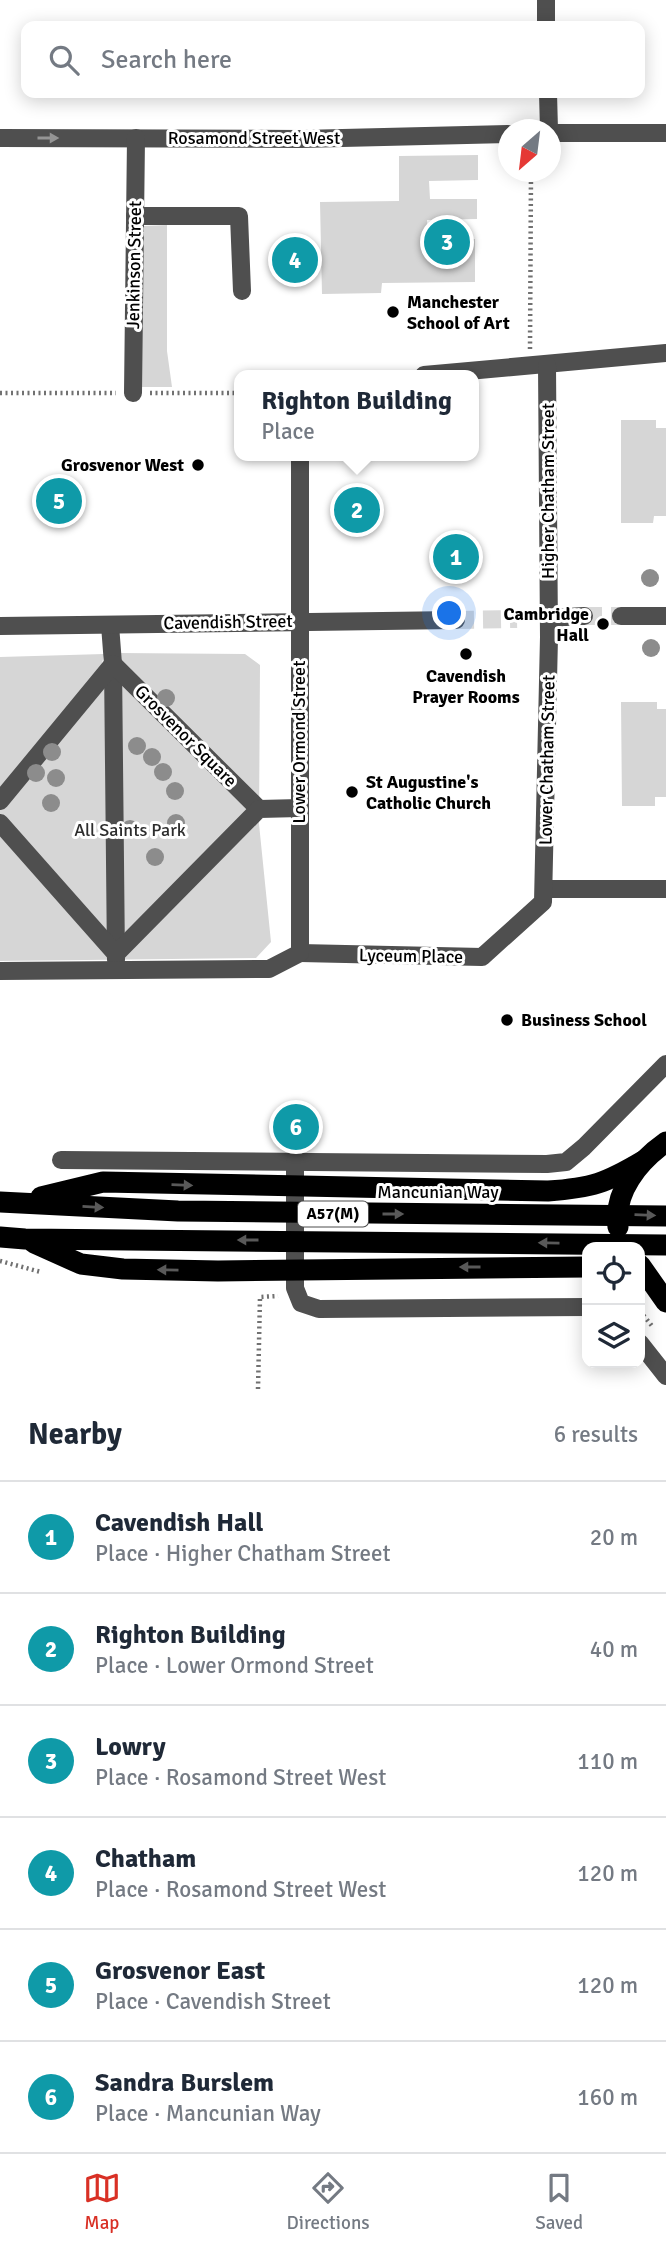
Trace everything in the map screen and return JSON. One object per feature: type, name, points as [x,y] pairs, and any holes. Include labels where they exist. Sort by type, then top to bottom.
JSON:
[{"type":"highway","points":[[625,1242],[619,1233],[617,1216],[621,1194],[643,1161],[666,1142]]},
{"type":"highway","name":"A57(M)","points":[[9,1202],[103,1182],[411,1189],[581,1189],[611,1180],[643,1161]]},
{"type":"highway","name":"Mancunian Way","points":[[9,1202],[178,1211],[666,1216]]},
{"type":"highway","name":"A57(M)","points":[[0,1237],[666,1245]]},
{"type":"highway","name":"A57(M)","points":[[25,1239],[81,1264],[123,1269],[218,1271],[582,1267]]},
{"type":"highway","points":[[645,1272],[666,1304]]},
{"type":"highway","points":[[645,1289],[666,1304]]},
{"type":"street","points":[[546,0],[546,21]]},
{"type":"street","points":[[548,98],[549,119]]},
{"type":"street","points":[[561,132],[666,133]]},
{"type":"street","name":"Rosamond Street West","points":[[0,138],[301,139],[498,134]]},
{"type":"street","name":"Jenkinson Street","points":[[132,393],[136,138]]},
{"type":"street","points":[[135,216],[239,216],[242,291]]},
{"type":"street","points":[[479,371],[666,353]]},
{"type":"street","name":"Higher Chatham Street","points":[[547,365],[548,618]]},
{"type":"street","name":"Lower Ormond Street","points":[[300,461],[300,953]]},
{"type":"street","points":[[548,618],[584,616]]},
{"type":"street","points":[[621,616],[666,616]]},
{"type":"street","name":"Lower Chatham Street","points":[[544,895],[548,618]]},
{"type":"street","name":"Cavendish Street","points":[[0,626],[456,620]]},
{"type":"street","name":"Grosvenor Square","points":[[110,625],[113,664],[116,962]]},
{"type":"street","points":[[0,801],[113,664]]},
{"type":"street","name":"Grosvenor Square","points":[[113,664],[259,808]]},
{"type":"street","points":[[116,962],[259,808],[300,808]]},
{"type":"street","points":[[0,824],[116,962]]},
{"type":"street","points":[[544,895],[666,889]]},
{"type":"street","name":"Lyceum Place","points":[[300,953],[482,957],[544,895]]},
{"type":"street","points":[[0,971],[116,962],[269,970],[300,953]]},
{"type":"street","points":[[61,1160],[566,1162],[666,1064]]},
{"type":"street","points":[[295,1161],[297,1296],[301,1303],[318,1309],[582,1307]]},
{"type":"street","points":[[645,1349],[666,1376]]},
{"type":"path","points":[[530,350],[531,182]]},
{"type":"path","points":[[258,1389],[260,1297],[297,1296]]},
{"type":"green space","points":[[478,155],[478,180],[429,181],[430,199],[477,199],[477,219],[427,220],[428,240],[475,239],[475,282],[382,283],[381,293],[322,294],[320,202],[399,201],[399,156]]},
{"type":"green space","points":[[167,225],[167,351],[172,387],[138,387],[143,226]]},
{"type":"green space","points":[[621,420],[656,420],[656,428],[666,428],[666,516],[654,516],[653,523],[621,523]]},
{"type":"green space","name":"All Saints Park","points":[[119,653],[245,654],[260,665],[259,824],[271,942],[256,958],[0,961],[0,657],[104,654],[102,664]]},
{"type":"green space","points":[[621,702],[657,702],[657,709],[666,709],[666,797],[655,797],[655,806],[622,806]]},
{"type":"tunnel","points":[[584,616],[621,616]]},
{"type":"tunnel","points":[[456,620],[517,619]]},
{"type":"place","name":"Lowry","points":[[447,242]]},
{"type":"place","name":"Chatham","points":[[295,260]]},
{"type":"place","name":"Manchester School of Art","points":[[393,312]]},
{"type":"place","name":"Grosvenor West","points":[[198,465]]},
{"type":"place","name":"Grosvenor East","points":[[59,501]]},
{"type":"place","name":"Righton Building","points":[[357,510]]},
{"type":"place","name":"Cavendish Hall","points":[[456,557]]},
{"type":"place","name":"Cambridge Hall","points":[[603,624]]},
{"type":"place","name":"Cavendish Prayer Rooms","points":[[466,654]]},
{"type":"place","name":"St Augustine's Catholic Church","points":[[352,792]]},
{"type":"place","name":"Business School","points":[[507,1020]]},
{"type":"place","name":"Sandra Burslem","points":[[296,1127]]}]
